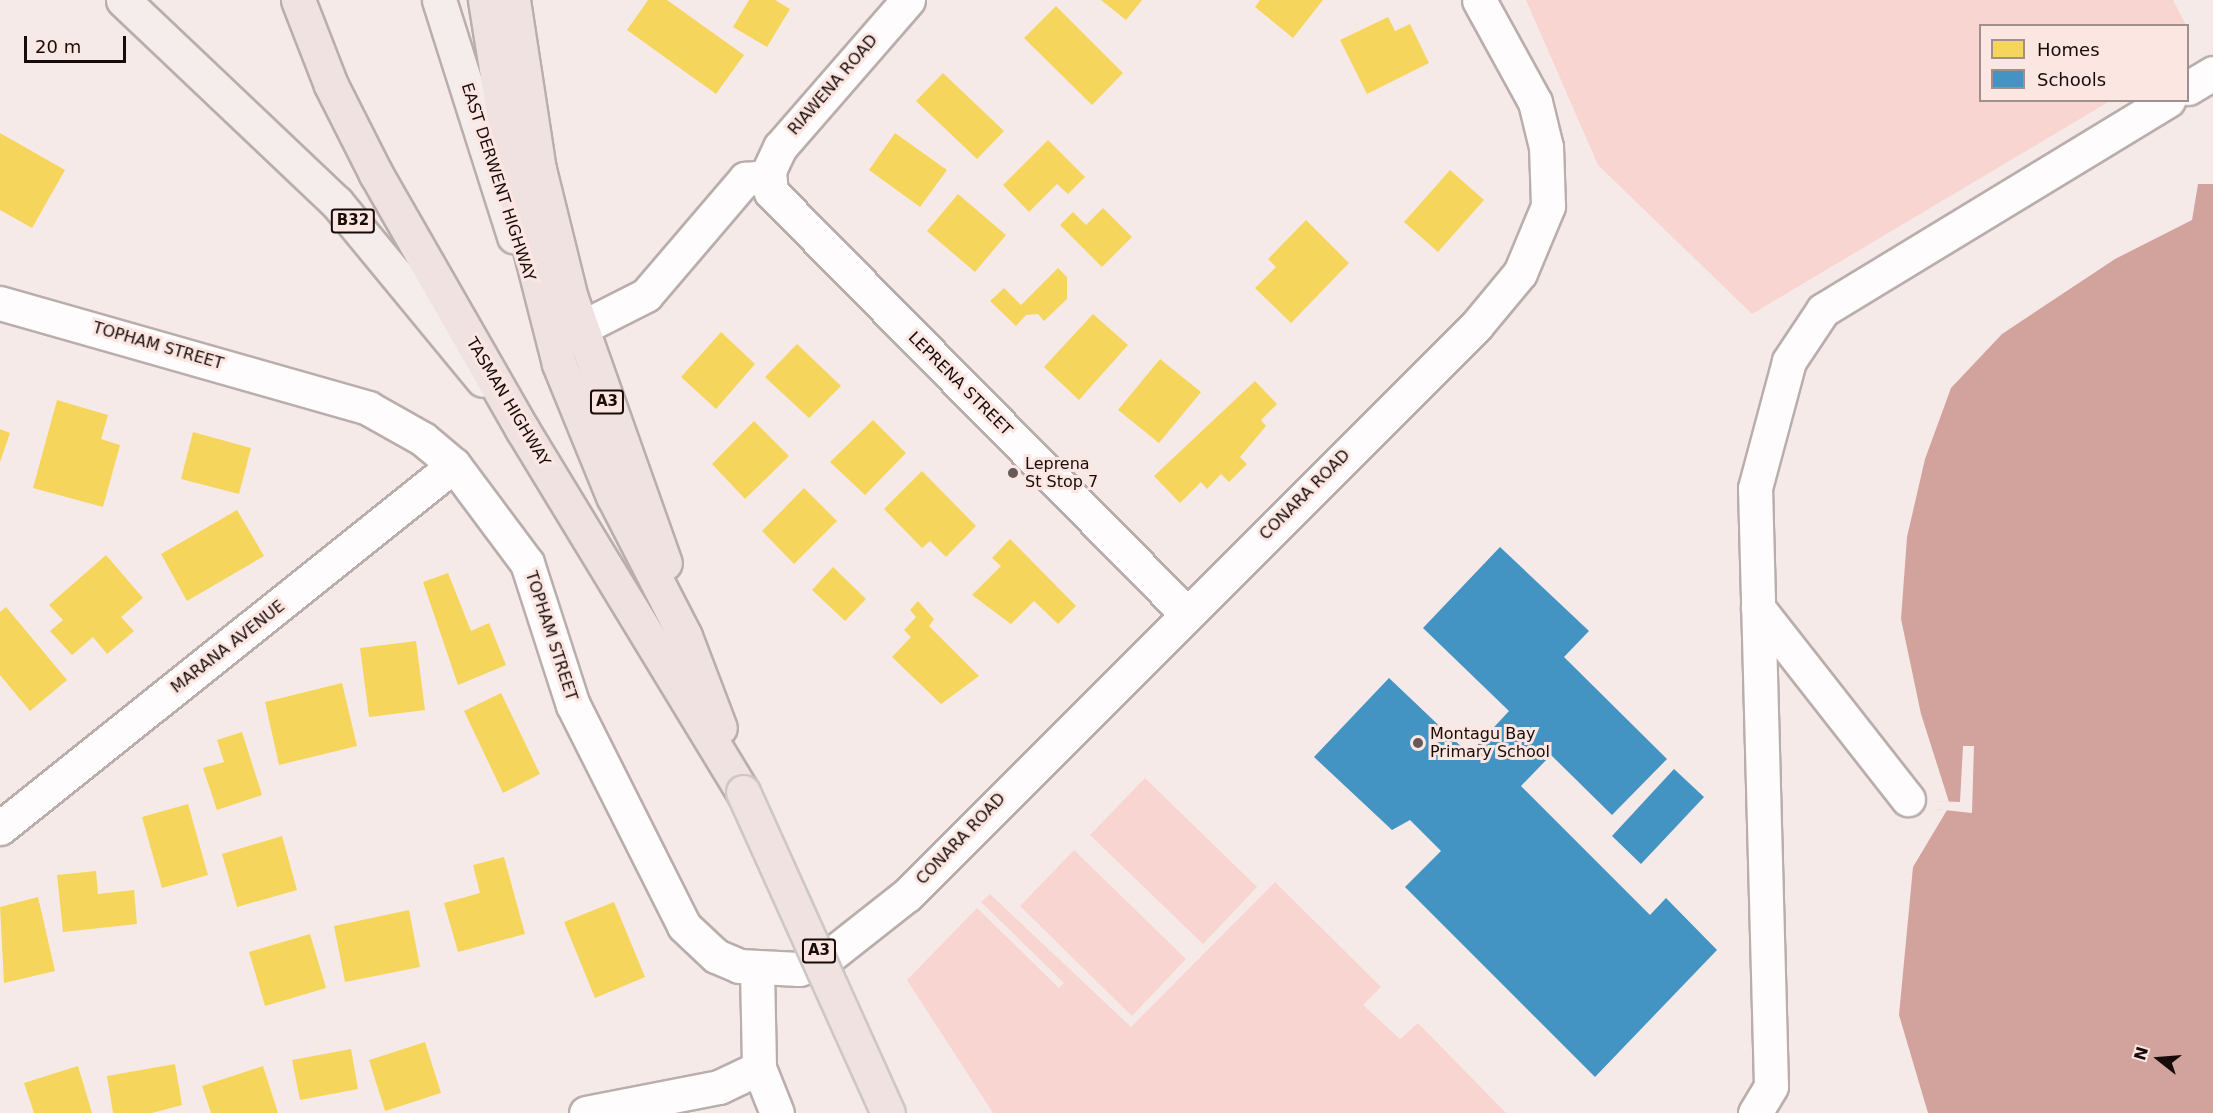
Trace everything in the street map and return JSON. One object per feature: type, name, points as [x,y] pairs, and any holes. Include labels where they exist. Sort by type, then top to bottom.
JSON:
[{"type":"highway","name":"TASMAN HIGHWAY","points":[[298,0],[331,85],[376,174],[522,429],[743,792]]},
{"type":"highway","name":"TASMAN HIGHWAY","points":[[485,0],[517,199],[559,364],[613,496],[685,636],[743,792],[888,1113]]},
{"type":"highway","name":"A3","points":[[513,0],[539,169],[581,328],[743,792]]},
{"type":"main road","name":"B32","points":[[123,0],[337,202],[522,429]]},
{"type":"main road","name":"EAST DERWENT HIGHWAY","points":[[439,0],[559,364]]},
{"type":"street","name":"RIAWENA ROAD","points":[[769,177],[790,133],[908,0]]},
{"type":"street","name":"CONARA ROAD","points":[[877,922],[1476,326],[1520,273],[1538,236],[1548,206],[1546,147],[1535,102],[1479,0]]},
{"type":"street","points":[[2189,87],[2213,73]]},
{"type":"street","points":[[1755,1113],[1771,1086],[1755,488],[1790,362],[1823,310],[2165,102]]},
{"type":"street","points":[[581,328],[646,295],[746,179],[769,177]]},
{"type":"street","name":"LEPRENA STREET","points":[[769,177],[771,192],[786,210],[1186,613]]},
{"type":"street","name":"TOPHAM STREET","points":[[0,303],[368,408],[423,439],[454,465],[527,563],[573,705],[665,897],[699,943],[757,970],[799,969],[823,961],[877,922]]},
{"type":"street","name":"MARANA AVENUE","points":[[0,828],[454,465]]},
{"type":"street","points":[[1758,608],[1908,799]]},
{"type":"street","points":[[757,970],[759,1068],[777,1113]]},
{"type":"street","points":[[586,1113],[719,1087],[759,1068]]},
{"type":"shaded area","points":[[1526,0],[2173,0],[2185,24],[1979,24],[1979,102],[2108,102],[1752,314],[1598,165]]},
{"type":"shaded area","points":[[2198,184],[2213,184],[2213,1113],[1928,1113],[1899,1015],[1913,867],[1947,810],[1935,809],[1935,801],[1949,802],[1921,714],[1901,619],[1907,537],[1925,459],[1951,388],[2002,334],[2115,259],[2192,220]]},
{"type":"shaded area","points":[[1145,778],[1257,887],[1203,944],[1090,835]]},
{"type":"shaded area","points":[[1074,850],[1186,959],[1132,1016],[1020,906]]},
{"type":"shaded area","points":[[1275,882],[1381,987],[1363,1005],[1400,1039],[1418,1023],[1506,1113],[993,1113],[907,980],[977,908],[1059,988],[1064,983],[981,902],[990,894],[1131,1027]]},
{"type":"pier","points":[[1963,746],[1974,746],[1972,813],[1935,809],[1935,801],[1960,802]]},
{"type":"building: Homes","points":[[648,0],[667,0],[744,55],[716,94],[627,30]]},
{"type":"building: Homes","points":[[749,0],[775,0],[790,9],[767,47],[733,27]]},
{"type":"building: Homes","points":[[1101,0],[1142,0],[1126,20]]},
{"type":"building: Homes","points":[[1260,0],[1323,0],[1293,38],[1255,7]]},
{"type":"building: Homes","points":[[1056,6],[1123,73],[1092,105],[1024,38]]},
{"type":"building: Homes","points":[[1388,17],[1395,31],[1410,24],[1429,63],[1367,94],[1340,40]]},
{"type":"building: Homes","points":[[943,73],[1004,131],[977,159],[916,101]]},
{"type":"building: Homes","points":[[0,133],[65,170],[32,228],[0,210]]},
{"type":"building: Homes","points":[[895,133],[947,170],[920,207],[869,170]]},
{"type":"building: Homes","points":[[1048,140],[1085,177],[1068,194],[1057,184],[1029,212],[1003,185]]},
{"type":"building: Homes","points":[[1450,170],[1484,200],[1438,252],[1404,222]]},
{"type":"building: Homes","points":[[958,194],[1006,235],[975,272],[927,231]]},
{"type":"building: Homes","points":[[1103,208],[1132,237],[1102,267],[1060,225],[1073,212],[1086,225]]},
{"type":"building: Homes","points":[[1306,220],[1349,263],[1291,323],[1255,288],[1276,267],[1268,259]]},
{"type":"building: Homes","points":[[1058,268],[1067,277],[1067,299],[1044,321],[1038,314],[1026,315],[1016,326],[990,301],[1004,288],[1021,305]]},
{"type":"building: Homes","points":[[1093,314],[1128,345],[1079,400],[1044,367]]},
{"type":"building: Homes","points":[[721,332],[755,364],[716,409],[681,377]]},
{"type":"building: Homes","points":[[797,344],[841,386],[809,418],[765,377]]},
{"type":"building: Homes","points":[[1160,359],[1201,392],[1159,443],[1118,410]]},
{"type":"building: Homes","points":[[1255,381],[1277,404],[1261,420],[1266,426],[1240,457],[1247,464],[1229,482],[1221,474],[1207,489],[1201,482],[1180,503],[1154,476]]},
{"type":"building: Homes","points":[[57,400],[108,415],[101,439],[120,445],[103,507],[33,488]]},
{"type":"building: Homes","points":[[873,420],[906,453],[865,495],[830,462]]},
{"type":"building: Homes","points":[[754,421],[789,456],[745,499],[712,464]]},
{"type":"building: Homes","points":[[0,429],[10,433],[0,462]]},
{"type":"building: Homes","points":[[193,432],[251,448],[239,494],[181,479]]},
{"type":"building: Homes","points":[[922,471],[976,526],[946,557],[930,541],[922,548],[884,509]]},
{"type":"building: Homes","points":[[804,488],[837,521],[794,564],[762,531]]},
{"type":"building: Homes","points":[[237,510],[264,556],[187,601],[161,554]]},
{"type":"building: Homes","points":[[1010,539],[1076,606],[1058,624],[1034,601],[1011,624],[972,595],[1001,566],[992,558]]},
{"type":"building: Homes","points":[[106,555],[143,598],[121,617],[134,631],[107,654],[93,637],[72,655],[50,631],[63,620],[49,605]]},
{"type":"building: Homes","points":[[833,567],[866,599],[845,621],[812,590]]},
{"type":"building: Homes","points":[[448,573],[471,631],[489,623],[506,665],[458,685],[423,582]]},
{"type":"building: Homes","points":[[918,601],[934,619],[929,626],[979,676],[941,704],[892,657],[911,637],[904,630],[916,617],[910,610]]},
{"type":"building: Homes","points":[[6,607],[67,680],[30,711],[0,675],[0,612]]},
{"type":"building: Homes","points":[[416,641],[425,710],[369,717],[360,648]]},
{"type":"building: Homes","points":[[342,683],[357,746],[279,765],[265,702]]},
{"type":"building: Homes","points":[[501,693],[540,774],[503,793],[464,711]]},
{"type":"building: Homes","points":[[242,732],[262,795],[217,810],[203,768],[224,762],[217,740]]},
{"type":"building: Homes","points":[[188,804],[208,875],[162,888],[142,817]]},
{"type":"building: Homes","points":[[282,836],[297,890],[237,907],[222,854]]},
{"type":"building: Homes","points":[[504,857],[525,934],[458,952],[444,903],[480,893],[473,865]]},
{"type":"building: Homes","points":[[96,871],[98,894],[134,890],[137,924],[63,932],[57,875]]},
{"type":"building: Homes","points":[[38,897],[55,971],[4,983],[0,907]]},
{"type":"building: Homes","points":[[614,902],[645,977],[595,998],[564,922]]},
{"type":"building: Homes","points":[[409,910],[420,967],[345,982],[334,926]]},
{"type":"building: Homes","points":[[310,934],[326,988],[265,1006],[249,952]]},
{"type":"building: Homes","points":[[425,1042],[441,1093],[385,1111],[369,1060]]},
{"type":"building: Homes","points":[[351,1049],[358,1089],[300,1100],[292,1060]]},
{"type":"building: Homes","points":[[175,1064],[182,1105],[152,1113],[113,1113],[107,1076]]},
{"type":"building: Homes","points":[[78,1066],[92,1113],[34,1113],[24,1083]]},
{"type":"building: Homes","points":[[263,1066],[278,1113],[211,1113],[202,1086]]},
{"type":"building: Schools","points":[[1500,547],[1589,631],[1564,657],[1667,759],[1612,815],[1551,755],[1521,786],[1650,915],[1666,898],[1717,950],[1595,1077],[1405,887],[1441,851],[1410,820],[1392,830],[1314,757],[1389,678],[1469,754],[1509,711],[1423,628]]},
{"type":"building: Schools","points":[[1674,769],[1704,797],[1641,864],[1612,836]]},
{"type":"place","name":"Leprena St Stop 7","points":[[1013,473]]},
{"type":"place","name":"Montagu Bay Primary School","points":[[1418,743]]}]
